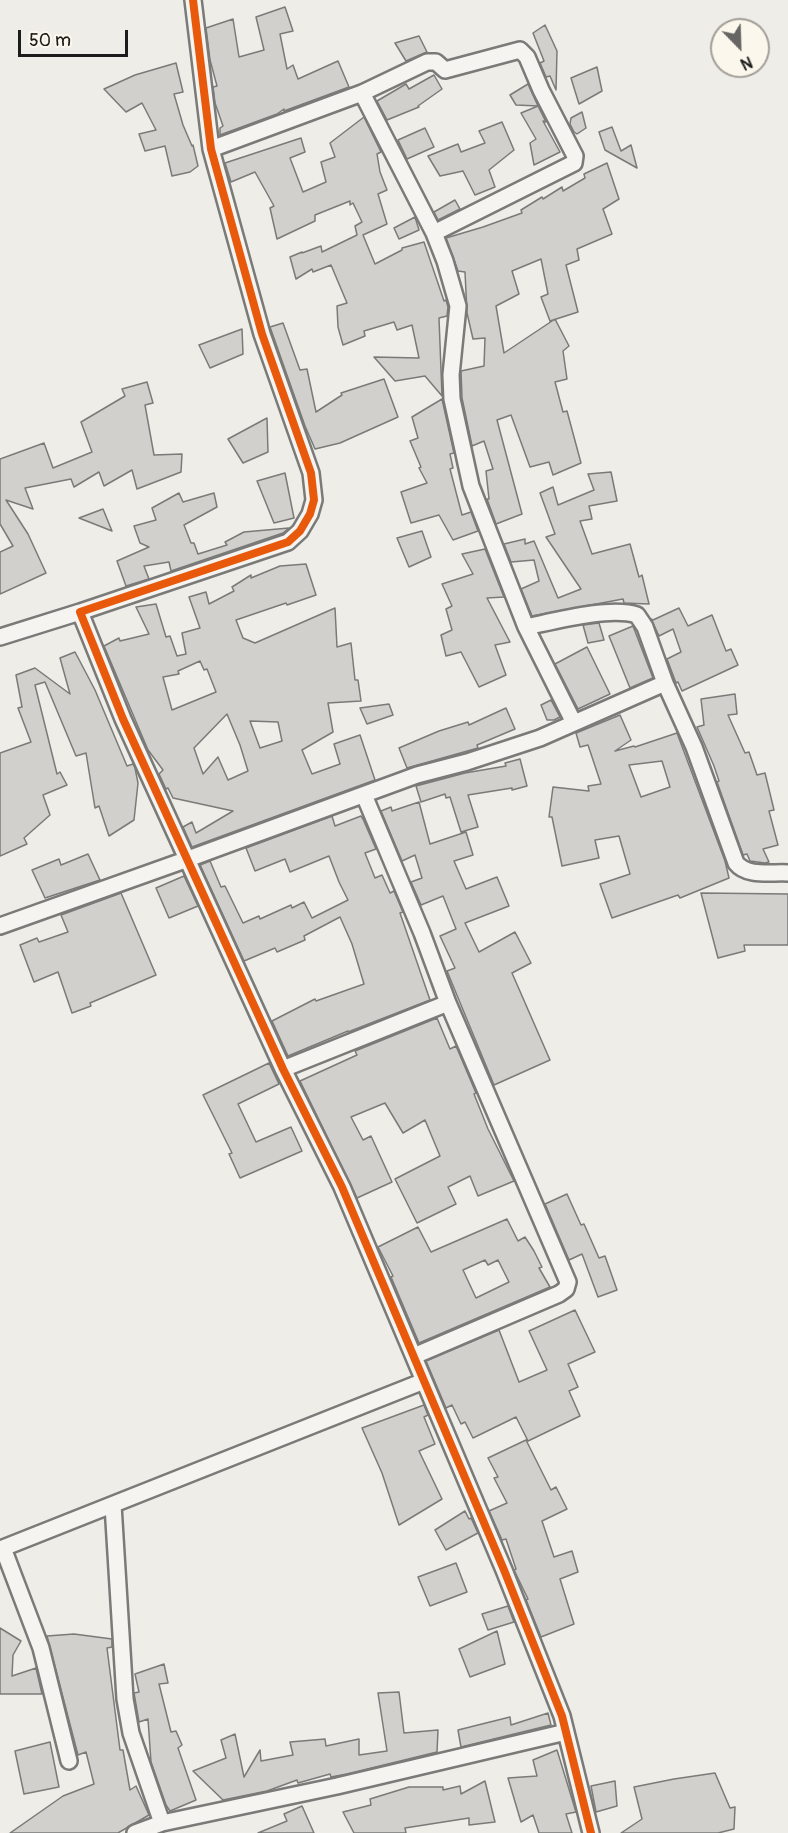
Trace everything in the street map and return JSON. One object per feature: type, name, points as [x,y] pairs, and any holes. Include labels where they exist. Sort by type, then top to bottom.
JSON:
[{"type":"street","points":[[0,637],[288,542],[300,531],[310,514],[314,500],[311,473],[262,334],[211,149],[193,0]]},
{"type":"street","points":[[211,149],[362,93],[427,62],[436,62],[445,70],[520,50],[527,57],[574,156],[574,163],[434,233]]},
{"type":"street","points":[[362,93],[434,233],[445,261],[458,306],[451,375],[452,399],[471,486],[526,627],[570,725]]},
{"type":"street","points":[[80,612],[123,719],[283,1069],[342,1187],[414,1356],[548,1679],[566,1732],[591,1833]]},
{"type":"street","points":[[526,627],[599,614],[622,612],[637,615],[645,627],[665,683],[694,747],[736,863],[743,870],[751,872],[788,873]]},
{"type":"street","points":[[0,926],[417,774],[467,762],[540,738],[665,683]]},
{"type":"street","points":[[364,795],[422,933],[448,1003],[567,1275],[568,1287],[560,1294],[414,1356]]},
{"type":"street","points":[[283,1069],[448,1003]]},
{"type":"street","points":[[69,1761],[41,1648],[2,1548],[424,1381]]},
{"type":"street","points":[[113,1505],[124,1699],[131,1733],[162,1823]]},
{"type":"street","points":[[135,1833],[162,1823],[337,1786],[566,1732]]},
{"type":"building","points":[[285,7],[293,31],[280,34],[287,69],[293,65],[298,79],[338,61],[349,87],[284,111],[284,109],[277,114],[220,135],[220,128],[223,126],[215,103],[213,87],[217,86],[210,60],[206,28],[233,19],[239,57],[264,50],[256,17]]},
{"type":"building","points":[[545,25],[557,51],[556,90],[550,76],[546,77],[540,63],[544,61],[533,33]]},
{"type":"building","points":[[419,36],[427,52],[406,61],[395,43]]},
{"type":"building","points":[[176,63],[183,92],[174,94],[183,125],[193,145],[198,166],[190,172],[172,176],[165,146],[145,151],[139,134],[156,130],[142,103],[126,112],[104,89],[135,75]]},
{"type":"building","points":[[597,67],[602,91],[579,104],[571,78]]},
{"type":"building","points":[[434,75],[442,89],[419,107],[387,120],[377,101],[406,84],[409,89]]},
{"type":"building","points":[[528,84],[538,106],[516,105],[510,95]]},
{"type":"building","points":[[538,106],[546,122],[543,121],[560,152],[534,165],[530,143],[536,139],[521,113]]},
{"type":"building","points":[[582,112],[586,128],[577,134],[570,124],[571,118]]},
{"type":"building","points":[[364,117],[381,152],[377,154],[380,172],[387,190],[378,194],[387,224],[363,235],[375,264],[402,248],[424,242],[448,307],[447,316],[439,318],[442,396],[425,376],[395,381],[374,357],[419,358],[412,325],[397,330],[394,322],[364,331],[365,336],[343,345],[338,327],[337,306],[347,303],[331,265],[313,272],[312,269],[296,279],[290,257],[321,246],[322,252],[357,235],[355,226],[362,222],[353,203],[350,205],[350,201],[315,215],[315,221],[277,239],[270,208],[274,206],[255,172],[231,182],[225,163],[301,138],[305,152],[290,158],[303,192],[326,182],[321,162],[335,157],[330,143]]},
{"type":"building","points":[[502,122],[514,150],[489,170],[495,187],[475,195],[463,171],[440,176],[428,156],[458,144],[461,152],[485,143],[479,131]]},
{"type":"building","points":[[612,127],[621,151],[631,145],[637,168],[605,150],[599,132]]},
{"type":"building","points":[[425,128],[434,147],[407,159],[398,140]]},
{"type":"building","points":[[607,163],[619,199],[603,209],[612,234],[577,249],[579,260],[566,265],[578,312],[555,319],[569,346],[563,351],[567,379],[555,382],[563,412],[567,411],[581,463],[553,475],[549,462],[530,467],[511,415],[497,420],[522,514],[496,524],[487,499],[489,499],[486,471],[493,469],[484,441],[472,446],[462,398],[461,371],[484,366],[485,338],[473,339],[467,313],[465,272],[458,271],[446,238],[522,213],[521,210],[542,197],[543,199],[562,187],[563,191],[585,178],[584,174]],"holes":[[[541,259],[548,294],[541,297],[550,321],[554,320],[504,353],[496,306],[519,294],[512,271]]]},
{"type":"building","points":[[455,200],[460,209],[438,220],[434,212]]},
{"type":"building","points":[[415,217],[419,230],[399,239],[394,228]]},
{"type":"building","points":[[283,323],[300,370],[307,369],[316,412],[342,395],[341,393],[384,379],[398,417],[340,443],[315,449],[270,327]]},
{"type":"building","points":[[242,329],[243,354],[210,368],[199,345]]},
{"type":"building","points":[[147,382],[153,403],[145,405],[154,455],[182,454],[181,472],[137,489],[132,470],[104,486],[99,472],[74,487],[71,479],[25,488],[33,509],[6,500],[28,534],[46,573],[0,594],[0,552],[13,546],[0,524],[0,459],[44,443],[53,468],[92,452],[81,422],[125,396],[122,389]]},
{"type":"building","points":[[442,399],[454,453],[450,454],[453,468],[450,469],[462,515],[471,512],[478,531],[453,540],[439,515],[411,523],[401,492],[427,483],[410,441],[418,438],[412,417]]},
{"type":"building","points":[[267,418],[268,452],[243,463],[228,439]]},
{"type":"building","points":[[611,472],[617,501],[589,506],[592,519],[580,521],[592,554],[630,544],[639,577],[642,575],[649,604],[624,603],[623,599],[532,616],[521,589],[539,581],[534,560],[511,562],[504,544],[525,539],[525,544],[534,541],[558,598],[581,589],[546,537],[555,534],[540,493],[553,487],[558,505],[594,490],[588,474]]},
{"type":"building","points":[[285,473],[294,518],[274,523],[257,481]]},
{"type":"building","points":[[179,493],[183,502],[214,493],[217,507],[184,525],[198,554],[227,545],[225,542],[244,532],[289,528],[283,533],[171,571],[169,562],[144,566],[149,579],[126,586],[117,561],[149,547],[140,543],[134,526],[156,520],[152,508]]},
{"type":"building","points":[[103,509],[112,531],[79,518]]},
{"type":"building","points":[[422,531],[431,557],[409,567],[397,538]]},
{"type":"building","points":[[485,549],[504,597],[487,598],[510,642],[495,645],[506,675],[479,687],[461,652],[446,656],[441,635],[452,630],[446,609],[452,606],[442,584],[473,574],[462,554]]},
{"type":"building","points":[[306,564],[316,595],[236,620],[243,638],[255,643],[335,608],[337,647],[351,643],[355,680],[358,680],[361,701],[328,703],[333,732],[302,750],[312,774],[340,764],[334,744],[360,735],[375,780],[192,847],[183,827],[192,822],[196,833],[233,811],[173,798],[159,774],[163,770],[148,750],[104,646],[119,638],[120,641],[149,634],[136,607],[156,604],[166,637],[170,636],[177,656],[186,654],[182,633],[200,628],[189,597],[206,592],[209,604],[234,591],[232,587],[251,575],[251,578],[280,566]],"holes":[[[200,661],[204,670],[207,669],[216,692],[172,710],[163,677],[179,674],[178,671]],[[227,714],[248,771],[228,780],[218,757],[203,774],[194,748]],[[250,721],[278,722],[282,741],[260,748]]]},
{"type":"building","points":[[679,608],[688,626],[712,615],[726,651],[731,649],[738,665],[682,691],[678,682],[676,683],[667,659],[681,652],[673,629],[659,636],[651,619]]},
{"type":"building","points":[[599,623],[604,640],[588,643],[583,625]]},
{"type":"building","points":[[633,626],[653,678],[630,688],[609,636]]},
{"type":"building","points":[[587,647],[610,694],[578,709],[555,664]]},
{"type":"building","points":[[75,652],[95,690],[127,766],[133,764],[135,768],[138,783],[134,820],[109,836],[99,806],[95,808],[86,753],[76,756],[45,682],[35,685],[57,774],[60,772],[67,785],[43,795],[50,815],[24,838],[27,844],[0,856],[0,753],[31,742],[18,708],[22,707],[16,675],[35,668],[70,694],[60,658]]},
{"type":"building","points":[[735,694],[737,714],[728,715],[745,753],[749,752],[757,775],[765,773],[774,810],[769,811],[778,845],[763,849],[769,862],[765,863],[750,861],[747,854],[743,855],[717,782],[719,781],[714,766],[697,727],[704,725],[701,699]]},
{"type":"building","points":[[551,700],[560,717],[547,720],[541,705]]},
{"type":"building","points":[[389,704],[393,715],[367,724],[360,708]]},
{"type":"building","points":[[506,708],[515,729],[477,745],[478,748],[407,768],[399,748],[439,731],[468,722],[469,725]]},
{"type":"building","points":[[620,715],[631,740],[615,751],[677,733],[725,861],[729,878],[680,898],[678,895],[612,918],[600,884],[630,874],[619,836],[595,840],[599,858],[562,866],[552,817],[549,817],[553,787],[589,791],[588,786],[601,784],[588,745],[580,747],[576,733]],"holes":[[[662,761],[670,787],[641,797],[629,765]]]},
{"type":"building","points":[[520,759],[527,786],[468,795],[478,827],[461,832],[450,797],[446,798],[445,794],[421,802],[416,786],[465,773],[506,766],[505,763]]},
{"type":"building","points":[[419,802],[430,844],[466,832],[473,855],[454,861],[466,889],[497,877],[509,906],[465,923],[479,952],[515,932],[531,963],[512,973],[550,1060],[494,1085],[447,971],[455,968],[440,936],[456,929],[443,896],[421,905],[411,882],[422,878],[415,855],[402,861],[381,811],[391,807],[392,811]]},
{"type":"building","points":[[332,816],[335,826],[361,816],[363,819],[376,849],[365,853],[375,878],[382,875],[390,893],[394,891],[403,912],[400,913],[430,1000],[288,1056],[272,1021],[315,999],[316,1001],[364,984],[352,944],[340,917],[304,936],[305,940],[277,952],[275,948],[244,961],[200,865],[210,861],[221,887],[225,886],[243,923],[304,902],[312,918],[348,900],[329,856],[290,872],[285,859],[255,871],[246,848]]},
{"type":"building","points":[[88,854],[100,880],[45,898],[32,870],[59,859],[61,865]]},
{"type":"building","points":[[184,876],[198,906],[169,918],[156,888]]},
{"type":"building","points":[[121,893],[156,975],[72,1013],[58,972],[34,982],[20,945],[37,938],[39,942],[68,932],[61,915]]},
{"type":"building","points":[[701,893],[788,894],[788,945],[744,945],[745,951],[718,958]]},
{"type":"building","points":[[437,1018],[450,1049],[456,1046],[488,1129],[514,1181],[478,1196],[470,1176],[448,1187],[456,1204],[417,1223],[395,1179],[440,1156],[425,1120],[403,1133],[385,1103],[351,1117],[363,1140],[371,1136],[392,1182],[357,1198],[300,1081],[357,1055],[355,1051]]},
{"type":"building","points":[[269,1063],[279,1084],[238,1104],[256,1142],[291,1127],[302,1151],[240,1178],[229,1154],[232,1153],[203,1095]]},
{"type":"building","points":[[567,1194],[599,1258],[605,1256],[617,1290],[598,1297],[582,1254],[569,1260],[545,1204]]},
{"type":"building","points":[[507,1219],[518,1241],[525,1237],[534,1251],[542,1267],[539,1268],[550,1287],[419,1343],[391,1277],[393,1276],[378,1247],[418,1227],[431,1252]],"holes":[[[485,1260],[488,1265],[498,1260],[509,1282],[476,1298],[463,1270]]]},
{"type":"building","points":[[575,1310],[595,1352],[568,1364],[578,1387],[569,1391],[580,1416],[528,1441],[516,1417],[473,1438],[465,1422],[461,1424],[452,1405],[446,1408],[426,1361],[499,1330],[519,1382],[547,1370],[529,1331]]},
{"type":"building","points":[[424,1405],[428,1415],[424,1417],[435,1444],[419,1451],[442,1499],[399,1525],[382,1473],[362,1428]]},
{"type":"building","points":[[526,1440],[551,1490],[556,1487],[567,1509],[542,1521],[554,1557],[572,1551],[578,1572],[560,1579],[574,1624],[541,1637],[526,1600],[528,1599],[514,1570],[516,1569],[506,1539],[502,1540],[489,1511],[507,1503],[494,1478],[498,1477],[488,1458]]},
{"type":"building","points":[[465,1511],[478,1533],[446,1550],[435,1530]]},
{"type":"building","points":[[456,1563],[467,1592],[430,1606],[418,1577]]},
{"type":"building","points":[[508,1606],[514,1622],[488,1630],[482,1614]]},
{"type":"building","points":[[0,1628],[21,1641],[13,1655],[12,1676],[36,1668],[42,1694],[0,1694]]},
{"type":"building","points":[[497,1631],[505,1664],[470,1677],[459,1649]]},
{"type":"building","points":[[74,1634],[112,1639],[112,1647],[107,1648],[120,1750],[123,1750],[130,1790],[136,1786],[149,1815],[118,1833],[10,1833],[63,1796],[94,1784],[86,1752],[78,1755],[47,1636]]},
{"type":"building","points":[[164,1664],[168,1683],[159,1684],[171,1732],[176,1731],[182,1745],[178,1748],[196,1800],[170,1811],[151,1762],[148,1719],[139,1722],[134,1693],[139,1692],[135,1674]]},
{"type":"building","points":[[399,1692],[404,1733],[438,1730],[437,1752],[347,1774],[331,1777],[330,1774],[298,1783],[297,1780],[267,1791],[223,1800],[193,1771],[226,1758],[221,1740],[235,1734],[244,1777],[260,1750],[261,1761],[293,1755],[290,1742],[325,1739],[326,1746],[359,1739],[359,1755],[387,1751],[378,1693]]},
{"type":"building","points":[[548,1713],[551,1725],[461,1747],[458,1730],[510,1717],[511,1725]]},
{"type":"building","points":[[50,1742],[59,1787],[24,1794],[15,1751]]},
{"type":"building","points":[[557,1750],[576,1812],[566,1814],[572,1833],[539,1833],[533,1815],[521,1822],[508,1778],[537,1776],[533,1760]]},
{"type":"building","points":[[715,1773],[730,1808],[735,1807],[734,1829],[718,1833],[621,1833],[642,1819],[634,1787]]},
{"type":"building","points":[[485,1781],[495,1822],[469,1825],[469,1818],[405,1828],[406,1833],[354,1833],[343,1812],[371,1805],[370,1799],[409,1787],[443,1787],[443,1790],[460,1786],[461,1794]]},
{"type":"building","points":[[615,1781],[617,1806],[596,1812],[591,1786]]},
{"type":"building","points":[[302,1806],[314,1833],[258,1833],[287,1821],[284,1814]]},
{"type":"cycle path","points":[[193,0],[211,149],[262,334],[311,473],[314,500],[310,514],[300,531],[288,542],[80,612],[123,719],[283,1069],[342,1187],[504,1570],[562,1716],[591,1833]]}]
